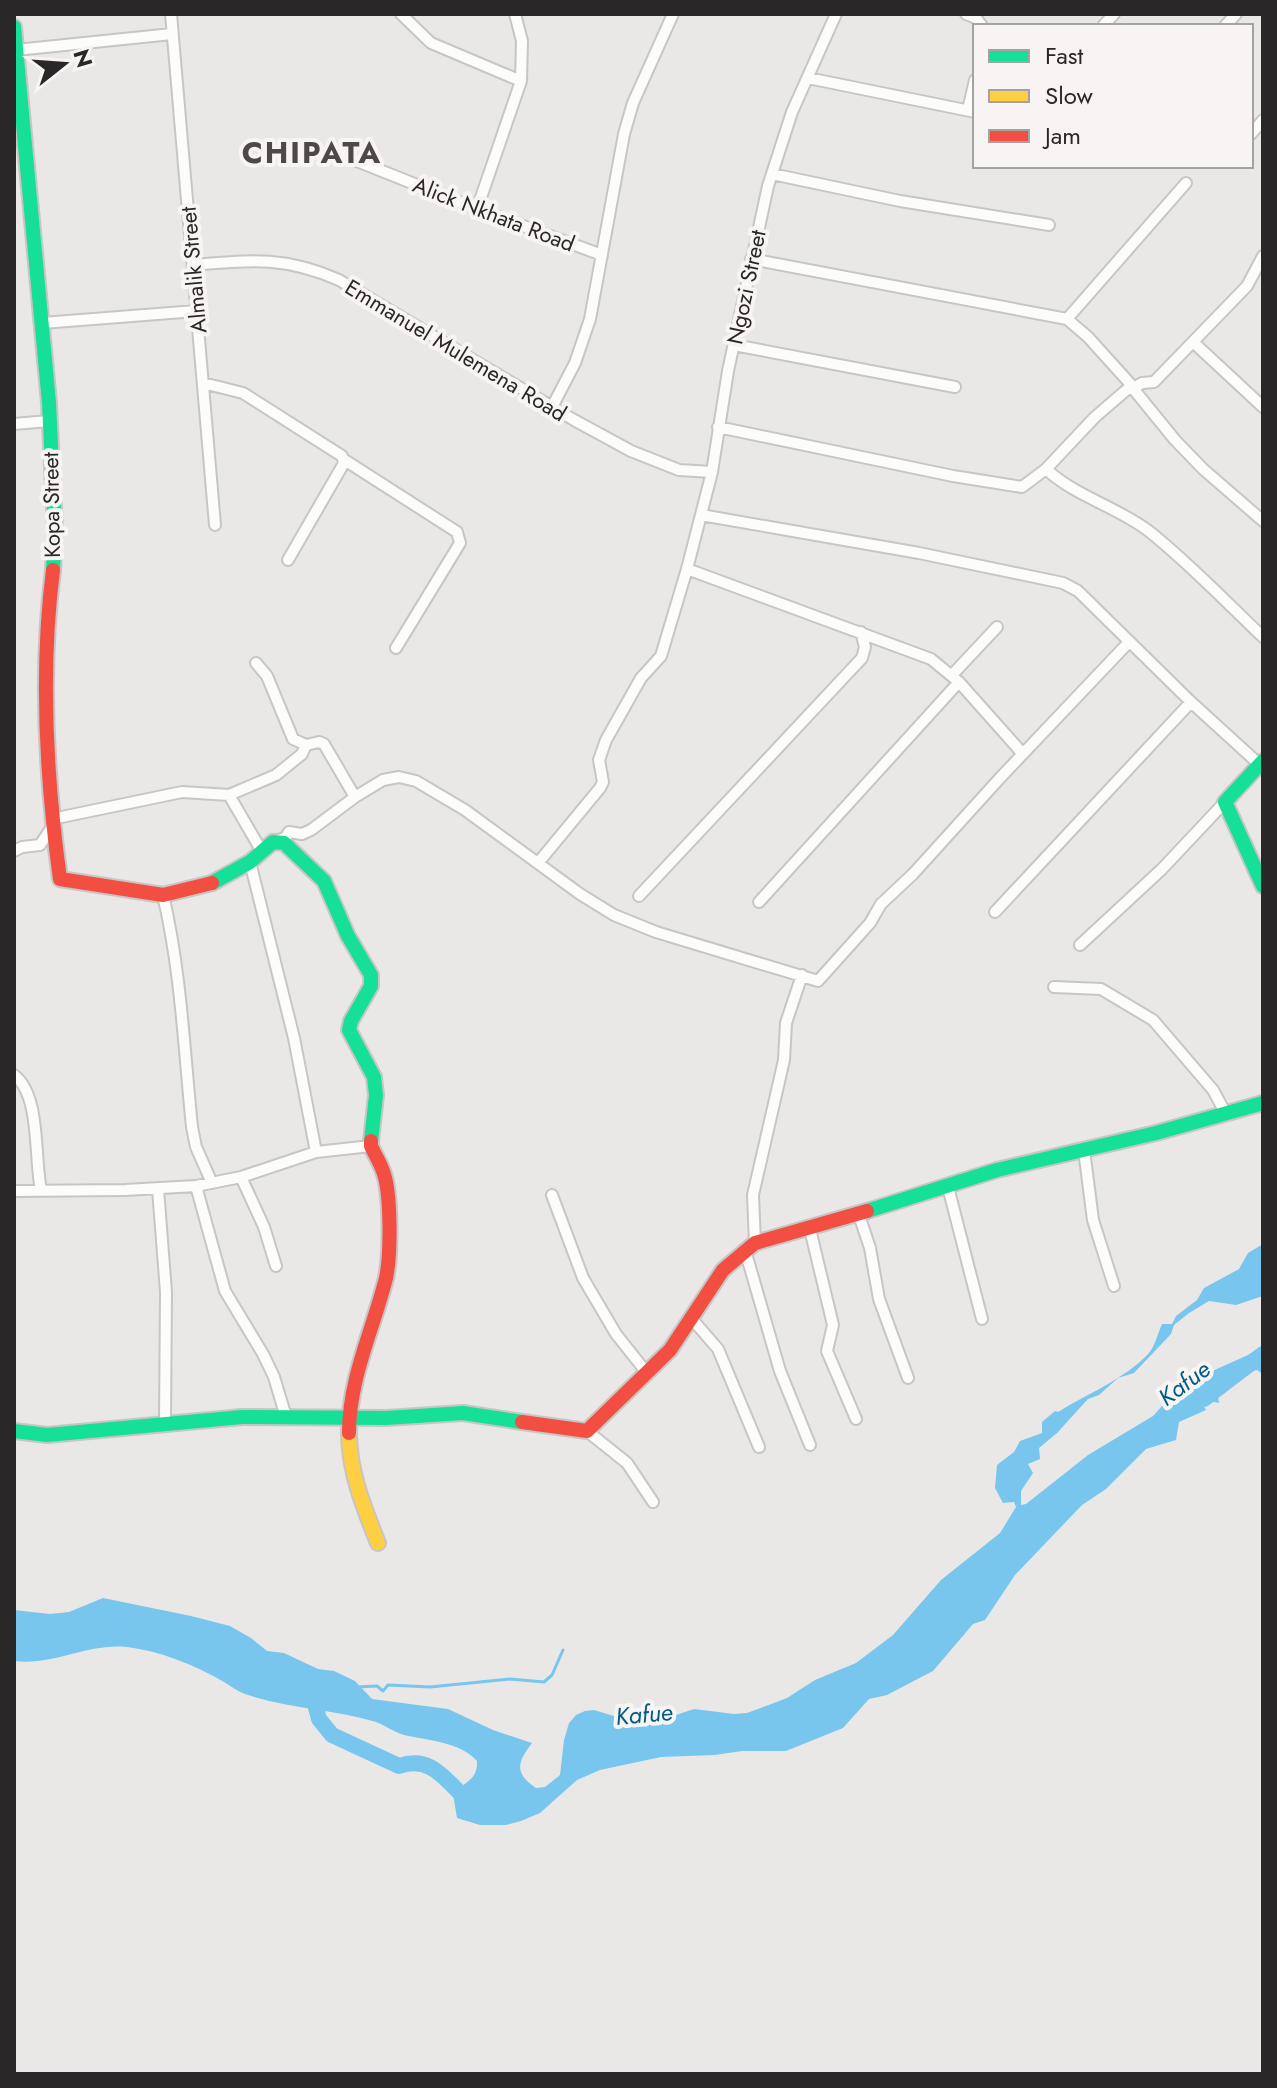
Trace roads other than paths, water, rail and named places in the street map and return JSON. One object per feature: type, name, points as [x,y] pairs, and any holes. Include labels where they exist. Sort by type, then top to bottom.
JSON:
[{"type":"street","name":"Almalik Street","points":[[171,14],[215,525]]},
{"type":"street","points":[[401,14],[431,43],[521,81]]},
{"type":"street","points":[[477,209],[521,81],[522,41],[515,14]]},
{"type":"street","points":[[552,407],[584,340],[624,134],[633,103],[673,14]]},
{"type":"street","name":"Ngozi Street","points":[[538,863],[600,788],[603,782],[599,760],[606,740],[641,678],[661,656],[712,472],[751,259],[772,174],[792,112],[836,14]]},
{"type":"street","name":"Kopa Street","points":[[14,27],[49,421],[55,536],[47,673],[52,823],[60,879],[163,895]]},
{"type":"street","points":[[16,50],[172,34]]},
{"type":"street","points":[[808,78],[971,111]]},
{"type":"street","name":"Alick Nkhata Road","points":[[342,155],[602,255]]},
{"type":"street","points":[[772,174],[900,201],[1049,225]]},
{"type":"street","points":[[1067,319],[1186,183]]},
{"type":"street","points":[[718,427],[1022,487],[1046,469],[1095,417],[1132,387],[1154,382],[1247,286],[1263,256]]},
{"type":"street","name":"Emmanuel Mulemena Road","points":[[193,265],[257,259],[312,268],[339,280],[552,407],[652,460],[679,470],[712,472]]},
{"type":"street","points":[[751,259],[1067,319],[1088,337],[1175,440],[1263,521]]},
{"type":"street","points":[[42,323],[196,311]]},
{"type":"street","points":[[1193,342],[1263,407]]},
{"type":"street","points":[[734,345],[955,387]]},
{"type":"street","points":[[203,383],[243,393],[340,453],[343,459],[344,463],[288,560]]},
{"type":"street","points":[[14,424],[49,421]]},
{"type":"street","points":[[343,459],[457,532],[460,538],[460,543],[396,648]]},
{"type":"street","points":[[1046,469],[1073,490],[1115,508],[1148,531],[1263,637]]},
{"type":"street","points":[[701,515],[919,553],[1063,583],[1078,591],[1191,702],[1262,763],[1162,869],[1080,945]]},
{"type":"street","points":[[687,569],[931,659],[955,679],[1023,754]]},
{"type":"street","points":[[759,902],[997,627]]},
{"type":"street","points":[[639,896],[862,658],[865,647],[861,632]]},
{"type":"street","points":[[212,1183],[196,1147],[192,1127],[180,984],[175,945],[163,895],[210,884],[250,862],[289,832],[302,834],[311,830],[355,797],[391,777],[416,781],[465,810],[580,894],[614,915],[656,932],[818,981],[870,923],[881,904],[913,874],[1129,642]]},
{"type":"street","points":[[256,663],[267,676],[293,739],[306,745],[324,744],[355,797]]},
{"type":"street","points":[[995,912],[1191,702]]},
{"type":"street","points":[[14,851],[40,845],[52,823],[182,792],[229,795],[276,775],[294,761],[306,745]]},
{"type":"street","points":[[229,795],[267,846]]},
{"type":"street","points":[[1225,802],[1263,885]]},
{"type":"street","points":[[267,846],[291,847],[324,881],[348,936],[371,975],[371,986],[349,1030],[374,1077],[376,1095],[371,1146],[384,1172],[388,1192],[388,1260],[386,1277],[361,1354],[349,1416],[349,1450],[353,1474],[378,1543]]},
{"type":"street","points":[[250,862],[294,1038],[316,1152]]},
{"type":"street","points":[[802,975],[786,1023],[784,1060],[753,1195],[750,1247],[780,1371],[810,1445]]},
{"type":"street","points":[[1054,987],[1101,989],[1153,1020],[1213,1090],[1226,1114]]},
{"type":"street","points":[[14,1075],[22,1081],[27,1091],[36,1122],[35,1155],[41,1190]]},
{"type":"street","points":[[587,1431],[677,1341],[723,1270],[750,1247],[997,1170],[1263,1103]]},
{"type":"street","points":[[14,1191],[196,1186],[241,1177],[316,1152],[371,1146]]},
{"type":"street","points":[[1084,1150],[1093,1220],[1114,1286]]},
{"type":"street","points":[[241,1177],[264,1227],[276,1266]]},
{"type":"street","points":[[196,1186],[225,1291],[263,1354],[286,1417]]},
{"type":"street","points":[[948,1187],[982,1319]]},
{"type":"street","points":[[158,1189],[166,1305],[165,1422]]},
{"type":"street","points":[[552,1195],[583,1278],[616,1334],[647,1373]]},
{"type":"street","points":[[859,1215],[870,1248],[879,1299],[908,1378]]},
{"type":"street","points":[[810,1229],[833,1325],[827,1351],[856,1419]]},
{"type":"street","points":[[692,1319],[718,1349],[759,1447]]},
{"type":"street","points":[[14,1431],[47,1435],[242,1417],[386,1418],[463,1413],[587,1431],[627,1463],[653,1502]]},
{"type":"water","points":[[1263,1244],[1263,1296],[1236,1305],[1209,1301],[1174,1325],[1171,1334],[1134,1373],[1118,1378],[1099,1395],[1088,1399],[1039,1448],[1040,1459],[1028,1464],[1033,1473],[1021,1491],[1021,1505],[1088,1455],[1153,1416],[1181,1385],[1248,1355],[1263,1345],[1263,1374],[1257,1370],[1231,1375],[1217,1391],[1219,1403],[1209,1401],[1204,1407],[1206,1410],[1179,1422],[1176,1440],[1146,1449],[1106,1489],[1082,1505],[1015,1575],[985,1620],[973,1624],[933,1671],[887,1695],[869,1699],[843,1728],[786,1751],[661,1757],[600,1770],[577,1780],[540,1813],[506,1825],[480,1825],[457,1818],[453,1794],[473,1777],[477,1761],[453,1746],[404,1735],[360,1718],[245,1694],[189,1665],[139,1649],[98,1648],[43,1660],[14,1661],[14,1610],[50,1614],[69,1612],[103,1598],[191,1616],[230,1626],[267,1651],[284,1653],[318,1669],[334,1671],[355,1681],[372,1699],[448,1709],[493,1730],[532,1743],[523,1756],[521,1772],[536,1788],[545,1787],[560,1775],[569,1723],[585,1711],[594,1710],[617,1717],[640,1710],[676,1715],[694,1709],[747,1713],[787,1698],[815,1680],[856,1663],[893,1635],[941,1580],[1000,1533],[1016,1507],[1014,1502],[1003,1503],[995,1488],[997,1465],[1014,1452],[1020,1441],[1042,1433],[1042,1422],[1055,1411],[1129,1371],[1151,1350],[1162,1324],[1172,1324],[1176,1316],[1197,1300],[1204,1288],[1239,1269],[1248,1253]]},
{"type":"waterway","name":"Kafue","points":[[1204,1399],[1263,1354]]},
{"type":"waterway","points":[[356,1687],[377,1686],[383,1691],[388,1685],[430,1687],[510,1679],[544,1682],[552,1675],[563,1650]]},
{"type":"waterway","points":[[312,1693],[319,1719],[332,1735],[399,1766],[410,1763],[428,1766],[465,1798],[472,1799]]},
{"type":"district","name":"CHIPATA","points":[[312,152]]}]
